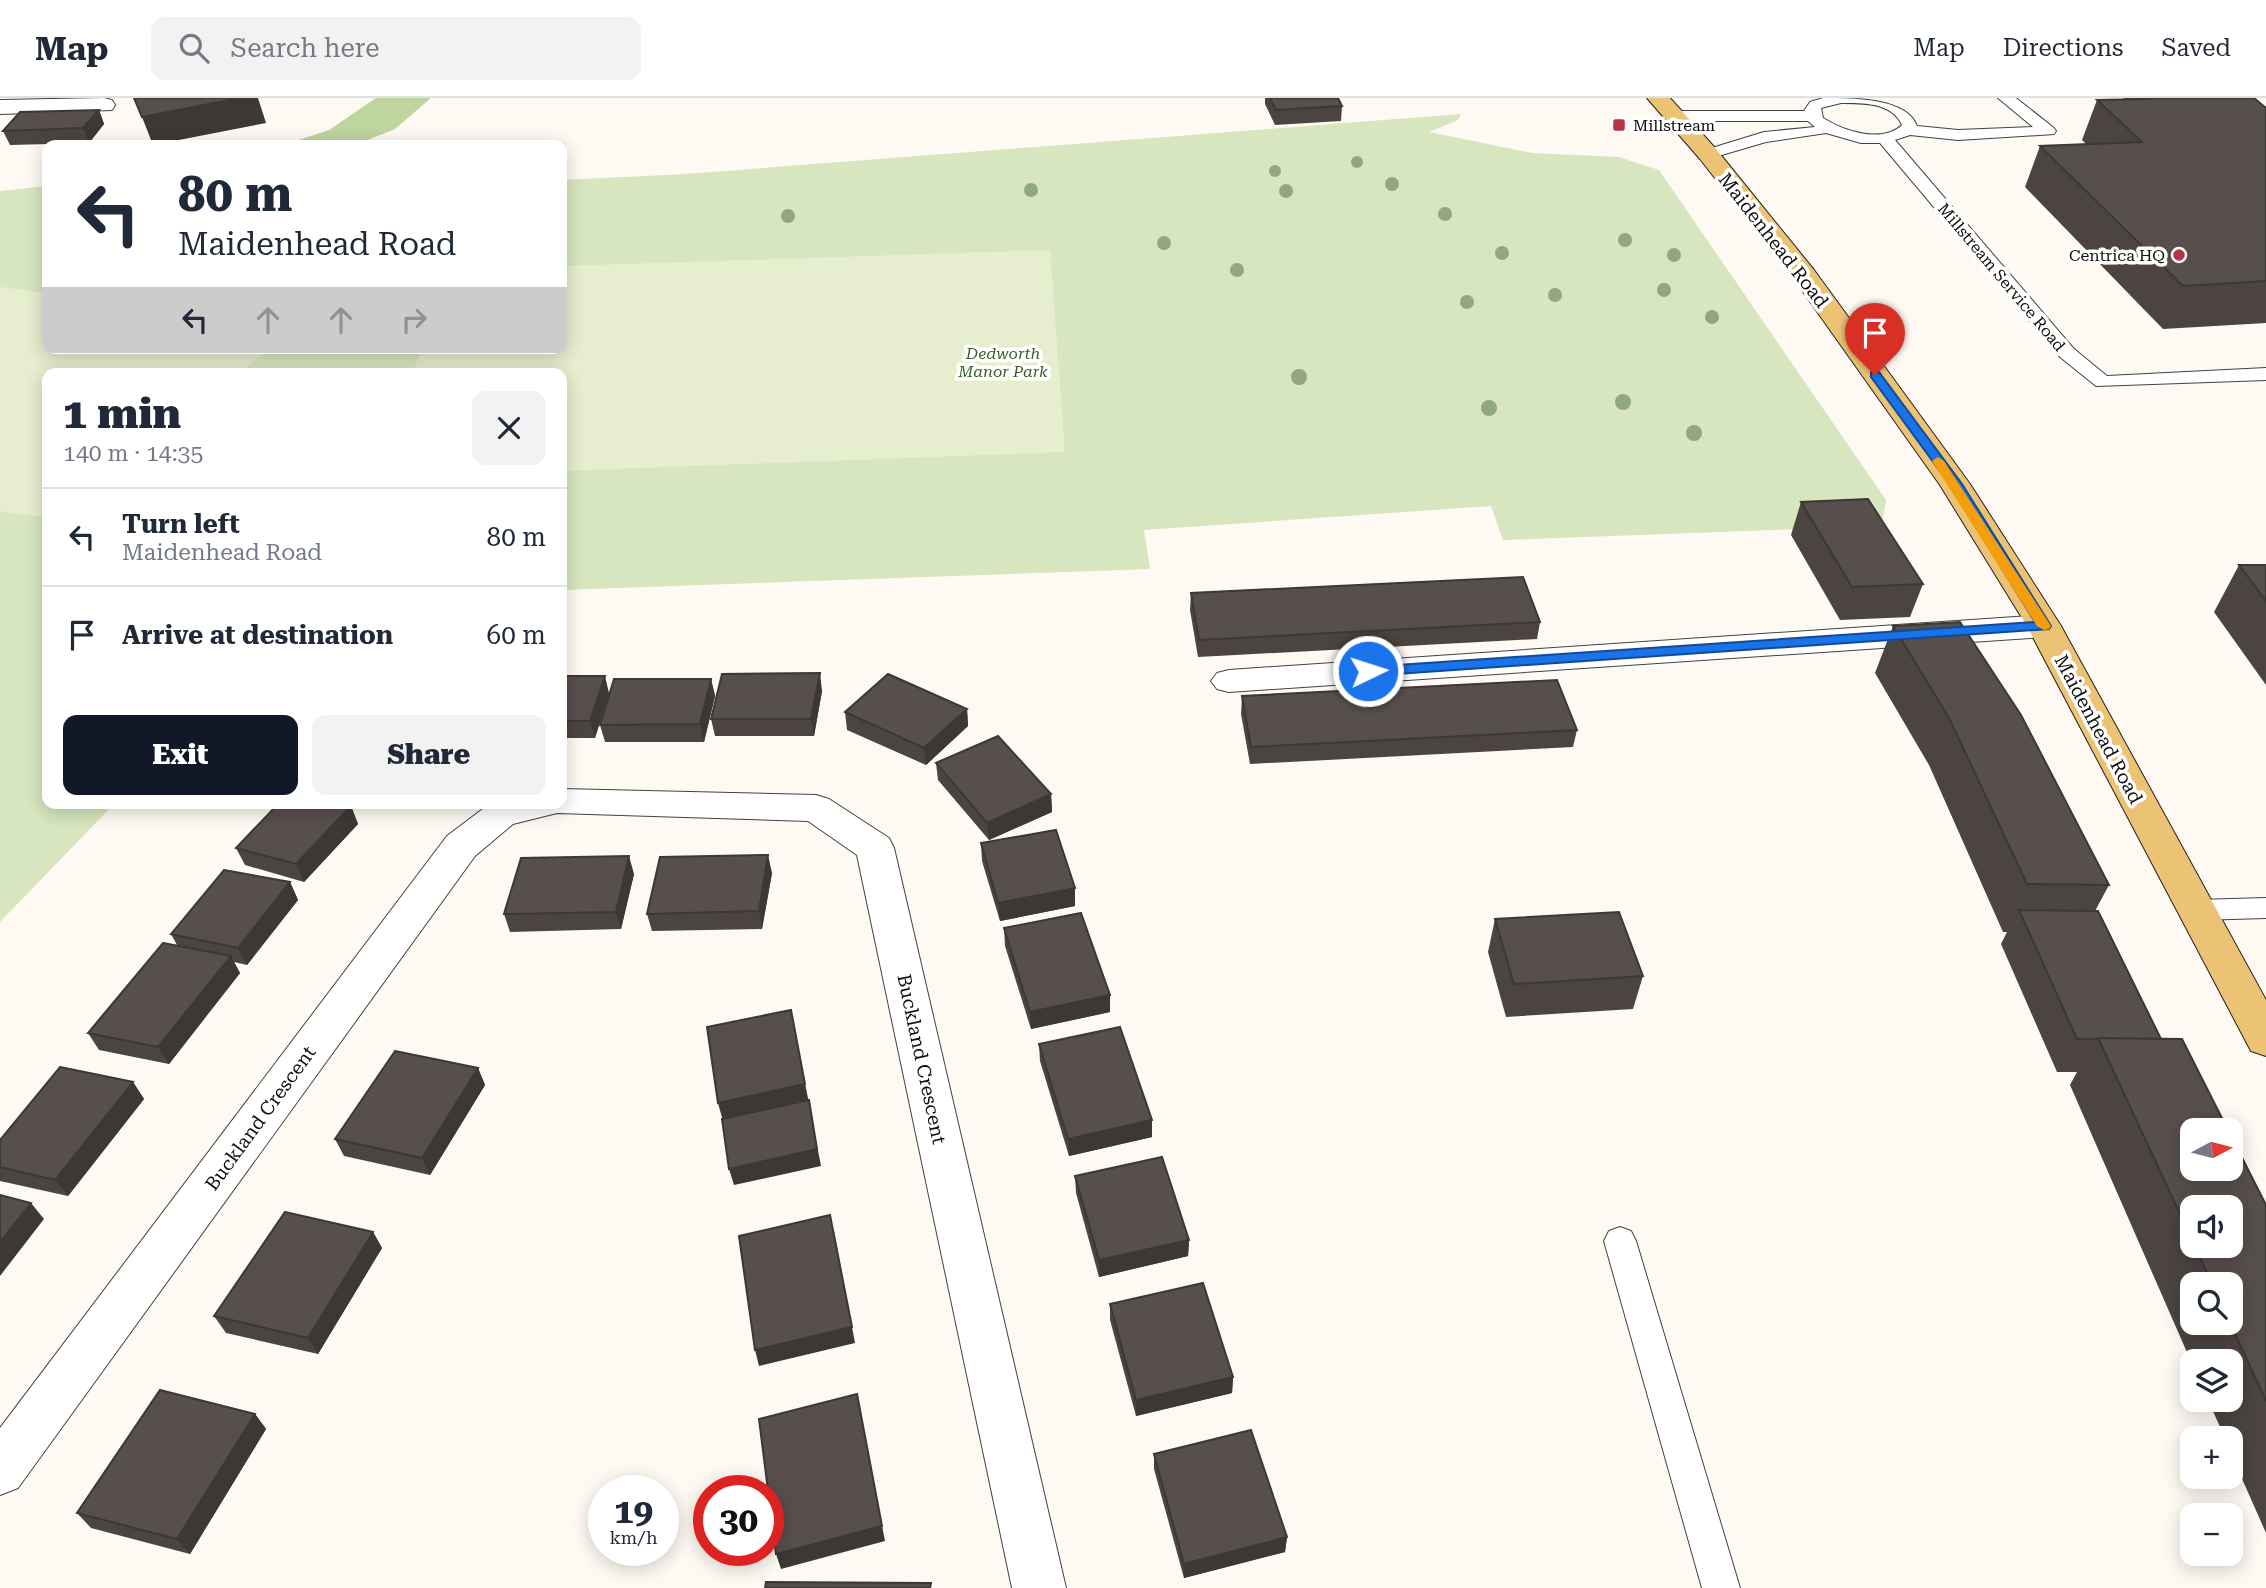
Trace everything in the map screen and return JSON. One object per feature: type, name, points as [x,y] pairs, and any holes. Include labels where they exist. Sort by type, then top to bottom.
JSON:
[{"type":"main road","name":"Maidenhead Road","points":[[1666,107],[1805,276],[1955,484],[2044,626],[2266,1039]]},
{"type":"street","points":[[0,107],[104,105]]},
{"type":"street","points":[[1229,681],[2044,626]]},
{"type":"street","name":"Buckland Crescent","points":[[567,802],[816,808],[875,848],[1039,1588]]},
{"type":"street","name":"Buckland Crescent","points":[[0,1470],[461,846],[501,814],[522,809]]},
{"type":"lane","points":[[1812,116],[1815,105],[1840,98],[1882,103],[1907,98]]},
{"type":"lane","points":[[1708,155],[1764,137],[1833,131],[1884,138],[1908,130],[1958,135],[2048,131],[2006,98]]},
{"type":"lane","points":[[1882,103],[1903,113],[1909,119],[1908,130]]},
{"type":"lane","points":[[1666,107],[1812,116],[1833,131]]},
{"type":"lane","name":"Millstream Service Road","points":[[1884,138],[2067,353],[2103,382],[2266,374]]},
{"type":"lane","points":[[2197,910],[2266,908]]},
{"type":"lane","points":[[1620,1241],[1721,1588]]},
{"type":"green space","points":[[376,98],[431,98],[395,129],[368,140],[298,140],[329,130]]},
{"type":"green space","name":"Dedworth Manor Park","points":[[1461,114],[1458,120],[1429,132],[1532,153],[1619,157],[1659,170],[1886,500],[1882,526],[1503,540],[1491,506],[1144,530],[1150,569],[567,590],[567,368],[42,368],[42,809],[109,809],[0,922],[0,191],[42,187],[42,354],[567,354],[567,180],[686,174]]},
{"type":"green space","points":[[1050,250],[1065,452],[567,471],[567,368],[414,368],[420,354],[567,354],[567,266]]},
{"type":"green space","points":[[0,287],[42,292],[42,354],[262,354],[247,368],[42,368],[42,517],[0,511]]},
{"type":"building","points":[[134,98],[240,98],[142,117]]},
{"type":"building","points":[[1270,98],[1338,98],[1342,106],[1276,110]]},
{"type":"building","name":"Centrica HQ","points":[[2254,98],[2266,108],[2266,281],[2183,286],[2040,146],[2142,142],[2097,100]]},
{"type":"building","points":[[99,110],[83,128],[3,131],[20,112]]},
{"type":"building","points":[[1868,499],[1923,584],[1852,587],[1801,502]]},
{"type":"building","points":[[2239,565],[2266,565],[2266,601]]},
{"type":"building","points":[[1523,577],[1540,622],[1199,640],[1191,593]]},
{"type":"building","points":[[1960,622],[2021,715],[2109,885],[2027,884],[1949,718],[1893,626]]},
{"type":"building","points":[[820,673],[811,719],[711,719],[722,674]]},
{"type":"building","points":[[888,674],[967,709],[924,748],[845,712]]},
{"type":"building","points":[[567,676],[605,676],[590,721],[567,721]]},
{"type":"building","points":[[614,679],[711,679],[700,724],[600,725]]},
{"type":"building","points":[[1557,680],[1577,730],[1251,747],[1242,696]]},
{"type":"building","points":[[998,736],[1051,794],[987,823],[936,763]]},
{"type":"building","points":[[273,809],[348,809],[296,864],[236,848]]},
{"type":"building","points":[[1056,830],[1075,888],[998,903],[981,843]]},
{"type":"building","points":[[768,855],[759,911],[647,914],[660,857]]},
{"type":"building","points":[[629,856],[616,912],[504,914],[521,858]]},
{"type":"building","points":[[224,870],[290,882],[238,948],[171,934]]},
{"type":"building","points":[[2019,910],[2098,911],[2161,1039],[2077,1039]]},
{"type":"building","points":[[1619,912],[1643,976],[1514,984],[1495,919]]},
{"type":"building","points":[[1081,913],[1110,995],[1030,1012],[1004,928]]},
{"type":"building","points":[[163,943],[231,956],[158,1047],[88,1033]]},
{"type":"building","points":[[791,1010],[805,1084],[718,1103],[707,1027]]},
{"type":"building","points":[[1120,1027],[1152,1120],[1068,1139],[1039,1044]]},
{"type":"building","points":[[2098,1038],[2182,1039],[2222,1118],[2180,1118],[2180,1181],[2244,1181],[2244,1162],[2266,1205],[2266,1401],[2236,1335],[2243,1335],[2243,1272],[2207,1272],[2200,1258],[2243,1258],[2243,1195],[2180,1195],[2180,1214]]},
{"type":"building","points":[[395,1051],[478,1068],[422,1158],[335,1139]]},
{"type":"building","points":[[60,1067],[133,1082],[55,1180],[0,1167],[0,1140]]},
{"type":"building","points":[[809,1100],[817,1149],[729,1169],[722,1119]]},
{"type":"building","points":[[1162,1157],[1189,1240],[1099,1260],[1075,1176]]},
{"type":"building","points":[[0,1195],[31,1203],[0,1242]]},
{"type":"building","points":[[285,1212],[373,1232],[308,1338],[214,1316]]},
{"type":"building","points":[[830,1215],[852,1327],[755,1350],[739,1236]]},
{"type":"building","points":[[1203,1283],[1233,1377],[1136,1400],[1110,1304]]},
{"type":"building","points":[[160,1390],[255,1414],[177,1539],[77,1513]]},
{"type":"building","points":[[857,1394],[882,1526],[784,1552],[784,1475],[766,1475],[759,1419]]},
{"type":"building","points":[[1251,1430],[1287,1537],[1184,1564],[1154,1454]]},
{"type":"building","points":[[766,1582],[931,1583],[930,1588],[765,1588]]},
{"type":"slow traffic","points":[[1938,461],[2044,626]]},
{"type":"place","name":"Millstream","points":[[1619,125]]},
{"type":"place","name":"Centrica HQ","points":[[2179,255]]},
{"type":"route","points":[[1368,671],[2044,626],[1955,484],[1875,375]]}]
